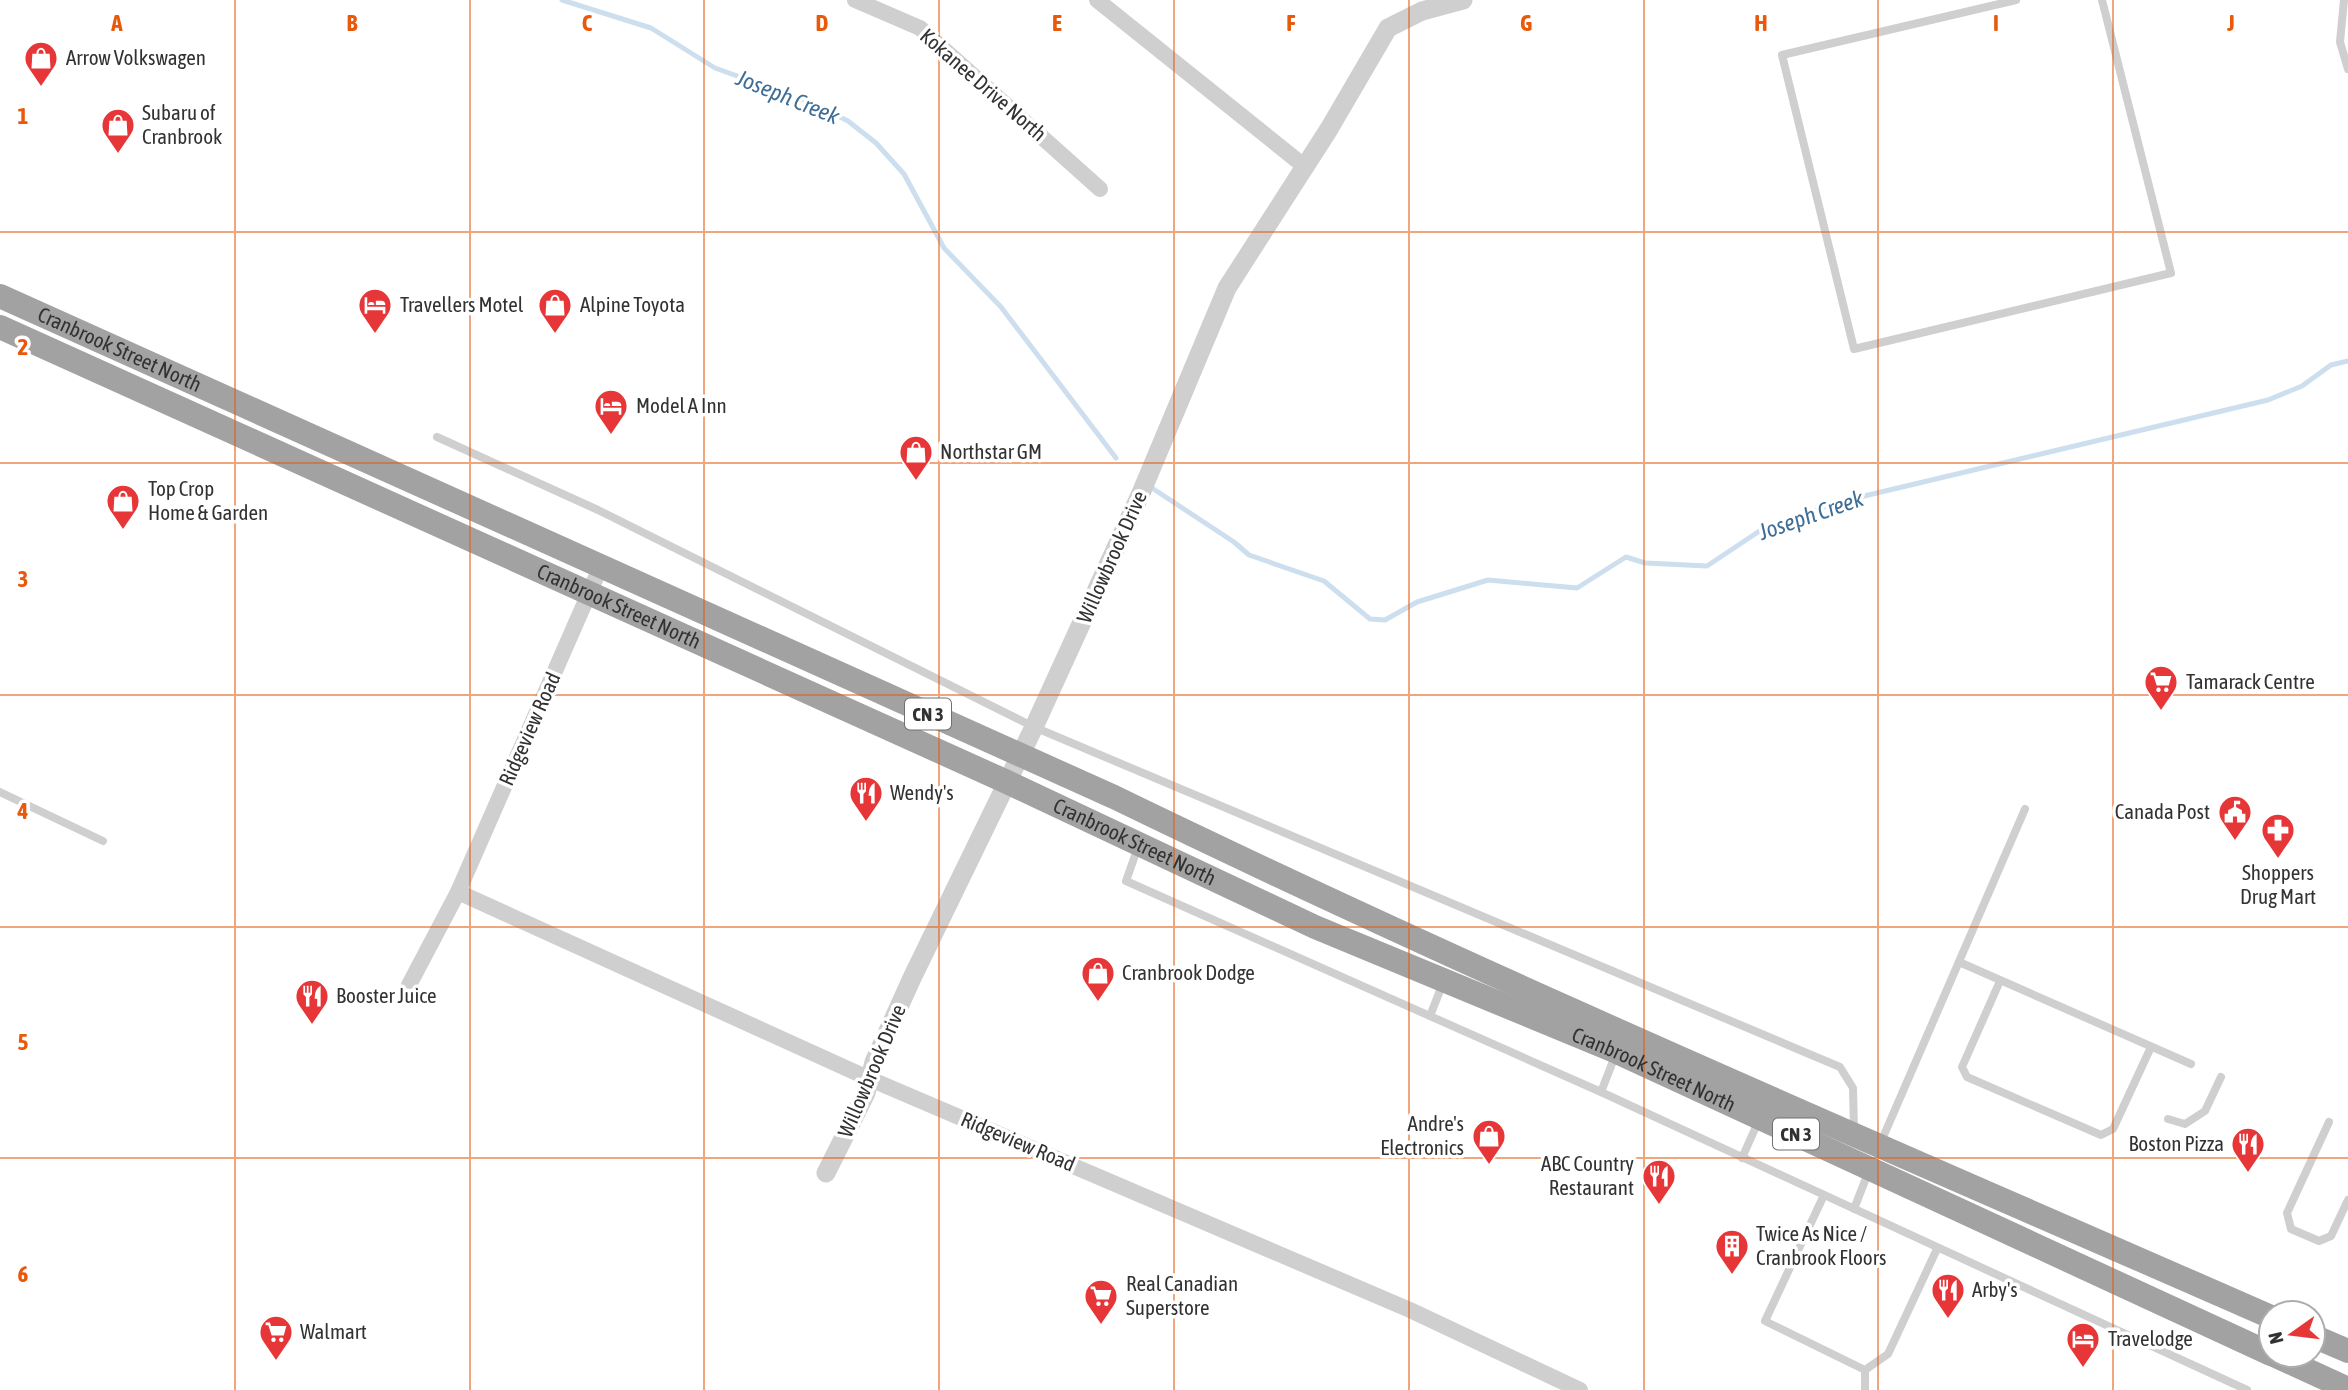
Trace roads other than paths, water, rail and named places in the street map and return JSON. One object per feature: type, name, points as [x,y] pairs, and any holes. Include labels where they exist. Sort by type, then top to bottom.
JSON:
[{"type":"highway","name":"Cranbrook Street North","points":[[0,296],[1020,755],[1428,945],[1854,1137],[1874,1158],[2257,1347]]},
{"type":"highway","name":"Cranbrook Street North","points":[[0,327],[1007,782],[1315,927],[1617,1052],[1759,1118],[1874,1158],[2257,1311]]},
{"type":"highway","points":[[2327,1342],[2348,1351]]},
{"type":"highway","name":"Cranbrook Street North","points":[[2303,1369],[2345,1389]]},
{"type":"street","name":"Kokanee Drive North","points":[[855,0],[920,27],[1100,189]]},
{"type":"street","points":[[1097,0],[1304,166]]},
{"type":"street","name":"Willowbrook Drive","points":[[826,1173],[870,1079],[874,1062],[912,978],[1034,727],[1141,494],[1227,288],[1388,28],[1422,11],[1463,0]]},
{"type":"street","name":"Ridgeview Road","points":[[409,985],[458,892],[601,566]]},
{"type":"street","name":"Ridgeview Road","points":[[458,892],[870,1079],[1410,1310],[1580,1390]]},
{"type":"lane","points":[[2015,0],[1782,55],[1854,349],[2171,273],[2102,0]]},
{"type":"lane","points":[[2344,0],[2340,41],[2348,69]]},
{"type":"lane","points":[[438,437],[597,510],[1034,727],[1840,1067],[1853,1088],[1854,1137]]},
{"type":"lane","points":[[0,792],[103,841]]},
{"type":"lane","points":[[1854,1209],[2025,809]]},
{"type":"lane","points":[[1139,844],[1126,881],[1601,1093],[2248,1390]]},
{"type":"lane","points":[[1959,962],[2191,1064]]},
{"type":"lane","points":[[2000,981],[1962,1067],[1967,1077],[2101,1135],[2113,1129],[2151,1048]]},
{"type":"lane","points":[[1430,1016],[1443,982]]},
{"type":"lane","points":[[1601,1093],[1617,1052]]},
{"type":"lane","points":[[2168,1119],[2185,1124],[2205,1111],[2221,1077]]},
{"type":"lane","points":[[1742,1157],[1759,1118]]},
{"type":"lane","points":[[2329,1122],[2287,1213],[2291,1229],[2319,1241],[2331,1236],[2348,1200]]},
{"type":"lane","points":[[1824,1195],[1765,1321],[1864,1370]]},
{"type":"lane","points":[[1864,1370],[1888,1354],[1937,1249]]},
{"type":"lane","points":[[1864,1370],[1865,1390]]},
{"type":"waterway","name":"Joseph Creek","points":[[562,0],[651,28],[715,68],[812,103],[848,121],[876,143],[904,174],[944,248],[1001,307],[1116,458]]},
{"type":"waterway","name":"Joseph Creek","points":[[1152,488],[1234,542],[1249,555],[1324,581],[1370,619],[1385,620],[1417,602],[1488,580],[1577,588],[1626,557],[1645,563],[1707,566],[1764,528],[1839,502],[2268,400],[2302,386],[2331,365],[2348,361]]},
{"type":"place","name":"Arrow Volkswagen","points":[[41,88]]},
{"type":"place","name":"Subaru of Cranbrook","points":[[118,155]]},
{"type":"place","name":"Travellers Motel","points":[[375,335]]},
{"type":"place","name":"Alpine Toyota","points":[[555,335]]},
{"type":"place","name":"Model A Inn","points":[[611,436]]},
{"type":"place","name":"Northstar GM","points":[[916,482]]},
{"type":"place","name":"Top Crop Home & Garden","points":[[123,531]]},
{"type":"place","name":"Tamarack Centre","points":[[2161,712]]},
{"type":"place","name":"Wendy's","points":[[866,823]]},
{"type":"place","name":"Canada Post","points":[[2235,842]]},
{"type":"place","name":"Shoppers Drug Mart","points":[[2278,860]]},
{"type":"place","name":"Cranbrook Dodge","points":[[1098,1003]]},
{"type":"place","name":"Booster Juice","points":[[312,1026]]},
{"type":"place","name":"Andre's Electronics","points":[[1489,1166]]},
{"type":"place","name":"Boston Pizza","points":[[2248,1174]]},
{"type":"place","name":"ABC Country Restaurant","points":[[1659,1206]]},
{"type":"place","name":"Twice As Nice / Cranbrook Floors","points":[[1732,1276]]},
{"type":"place","name":"Arby's","points":[[1948,1320]]},
{"type":"place","name":"Real Canadian Superstore","points":[[1101,1326]]},
{"type":"place","name":"Walmart","points":[[276,1362]]},
{"type":"place","name":"Travelodge","points":[[2083,1369]]}]
